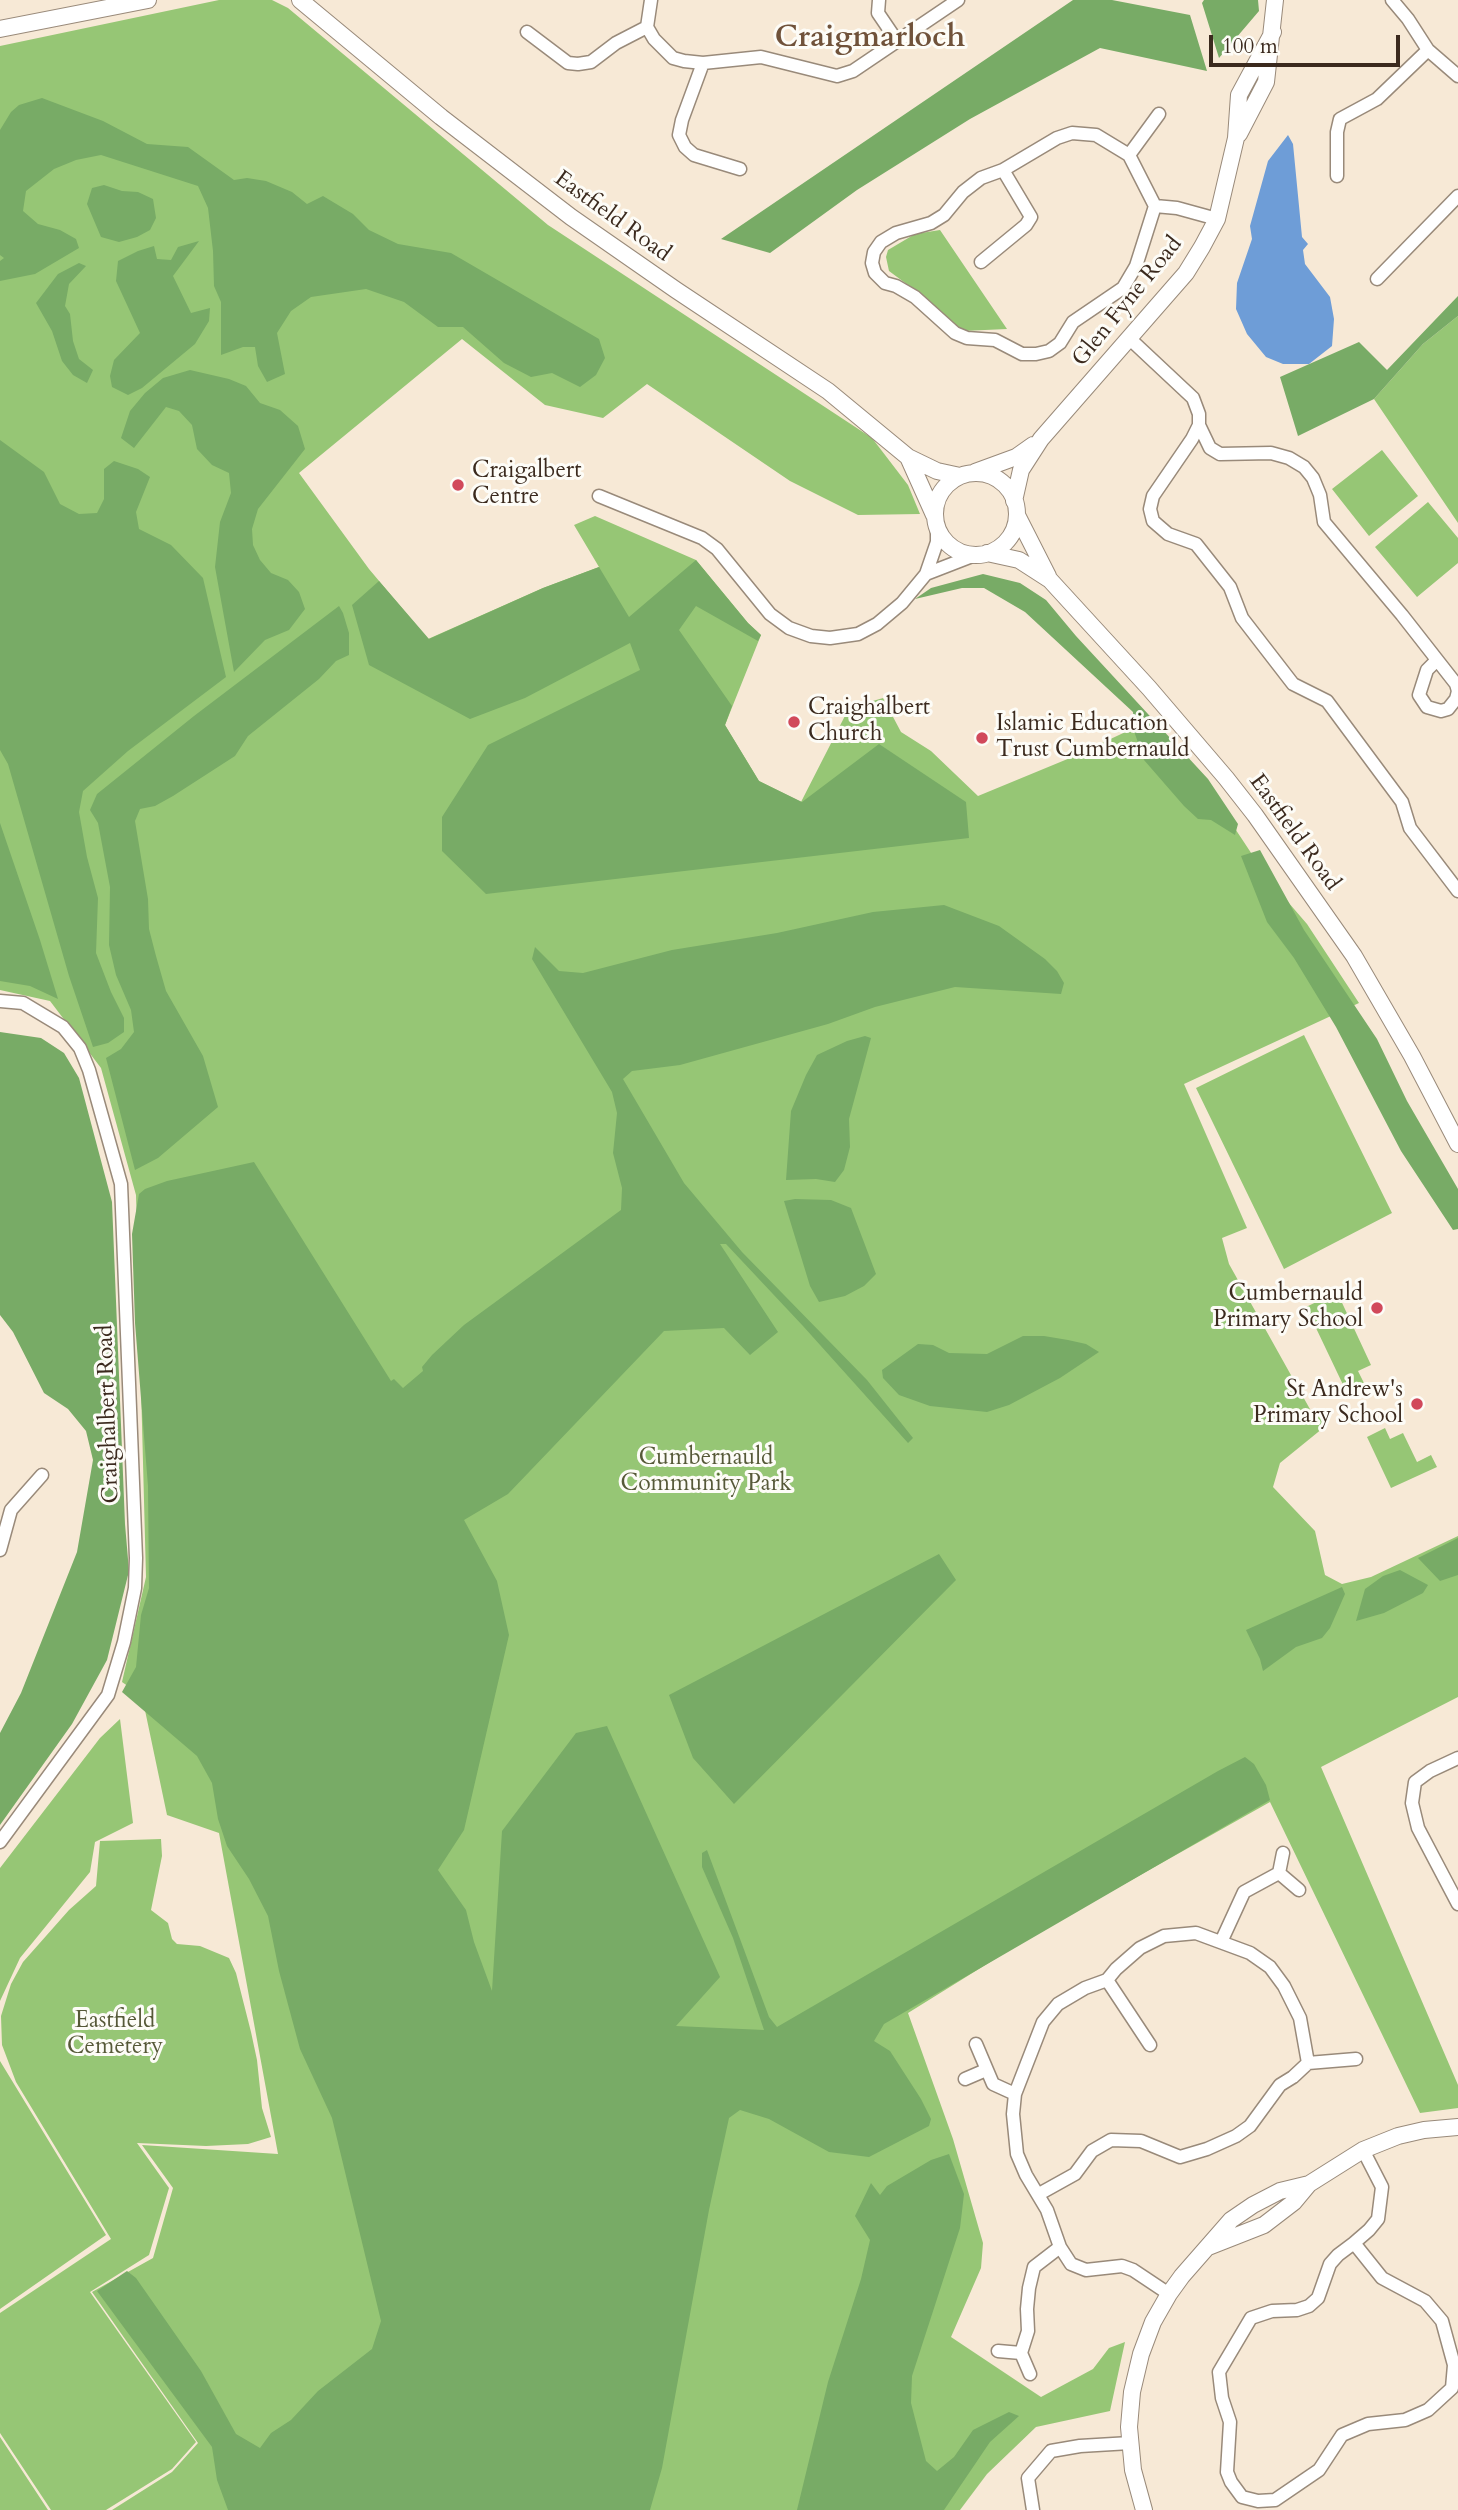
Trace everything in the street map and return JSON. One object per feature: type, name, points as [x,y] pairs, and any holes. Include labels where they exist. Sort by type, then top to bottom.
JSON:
[{"type":"street","points":[[81,14],[101,0]]},
{"type":"street","points":[[6,27],[148,0]]},
{"type":"street","name":"Eastfield Road","points":[[300,0],[505,168],[676,290],[828,391],[908,457],[937,471],[965,475]]},
{"type":"street","points":[[651,0],[648,27],[654,40],[673,58],[703,63],[761,57],[837,76],[853,71],[958,0]]},
{"type":"street","points":[[879,0],[878,13],[897,41]]},
{"type":"street","name":"Glen Fyne Road","points":[[1015,505],[1021,470],[1041,439],[1186,273],[1217,219],[1236,138],[1266,82],[1275,0]]},
{"type":"street","points":[[1392,0],[1428,50],[1458,76]]},
{"type":"street","points":[[527,33],[568,63],[578,64],[591,62],[616,43],[648,27]]},
{"type":"street","points":[[1337,176],[1337,132],[1340,119],[1377,99],[1428,50]]},
{"type":"street","points":[[703,63],[679,135],[685,147],[694,155],[740,169]]},
{"type":"street","points":[[1129,155],[1158,114]]},
{"type":"street","points":[[1072,133],[1096,135],[1129,155],[1156,206],[1136,266],[1123,288],[1073,322],[1060,343],[1049,351],[1036,354],[1022,354],[995,340],[967,338],[955,333],[915,297],[885,283],[875,273],[872,263],[874,252],[881,242],[896,233],[931,223],[944,215],[963,192],[981,178],[1003,170],[1057,138],[1072,133]]},
{"type":"street","points":[[981,262],[1026,225],[1031,217],[1003,170]]},
{"type":"street","points":[[1377,279],[1458,196]]},
{"type":"street","points":[[1156,206],[1177,208],[1217,219]]},
{"type":"street","points":[[1130,339],[1193,398],[1199,414],[1199,425],[1210,448],[1220,454],[1271,453],[1289,458],[1304,467],[1313,478],[1320,495],[1324,522],[1437,660]]},
{"type":"street","points":[[1199,425],[1153,496],[1150,509],[1153,522],[1168,534],[1196,544],[1230,587],[1242,618],[1293,684],[1327,701],[1402,802],[1410,828],[1458,891]]},
{"type":"street","name":"Glen Fyne Road","points":[[965,475],[1016,457],[1041,439]]},
{"type":"street","name":"Eastfield Road","points":[[908,457],[937,523]]},
{"type":"street","points":[[599,496],[702,538],[717,549],[770,614],[789,628],[811,636],[830,638],[858,634],[877,624],[902,603],[926,574],[937,542],[939,498],[949,484],[965,475],[994,477],[1002,483],[1015,505],[1014,529],[1008,540],[998,549],[926,574]]},
{"type":"street","name":"Eastfield Road","points":[[1015,505],[1027,537],[1050,580],[1188,731],[1255,815],[1354,956],[1412,1056],[1458,1144]]},
{"type":"street","points":[[937,523],[943,539],[951,547],[962,553],[981,554]]},
{"type":"street","name":"Eastfield Road","points":[[981,554],[1019,560],[1050,580]]},
{"type":"street","name":"Craighalbert Road","points":[[0,1001],[23,1003],[63,1027],[80,1048],[89,1070],[121,1184],[136,1558],[135,1588],[124,1642],[108,1695],[0,1842]]},
{"type":"street","points":[[0,1550],[11,1510],[42,1475]]},
{"type":"street","points":[[1458,1758],[1430,1771],[1415,1782],[1412,1803],[1418,1828],[1458,1904]]},
{"type":"street","points":[[1279,1873],[1283,1853]]},
{"type":"street","points":[[1279,1873],[1299,1890]]},
{"type":"street","points":[[1221,1942],[1244,1892],[1279,1873]]},
{"type":"street","points":[[1169,2294],[1133,2270],[1122,2266],[1086,2270],[1071,2264],[1060,2247],[1039,2194],[1026,2175],[1017,2154],[1013,2114],[1015,2094],[1043,2022],[1058,2004],[1085,1988],[1107,1980],[1140,1948],[1164,1936],[1196,1933],[1250,1952],[1270,1967],[1284,1986],[1300,2018],[1308,2063]]},
{"type":"street","points":[[1107,1980],[1150,2045]]},
{"type":"street","points":[[976,2045],[993,2084],[1015,2094]]},
{"type":"street","points":[[1039,2194],[1075,2174],[1092,2151],[1111,2140],[1141,2141],[1180,2157],[1207,2149],[1236,2136],[1250,2126],[1280,2085],[1308,2063],[1356,2059]]},
{"type":"street","points":[[965,2078],[986,2070]]},
{"type":"street","points":[[1144,2510],[1133,2470],[1130,2443],[1132,2392],[1141,2354],[1153,2322],[1169,2294],[1231,2220],[1254,2205],[1280,2191],[1289,2191],[1309,2184],[1363,2150],[1398,2136],[1423,2130],[1458,2127]]},
{"type":"street","points":[[1354,2243],[1382,2278],[1425,2301],[1442,2320],[1454,2365],[1452,2388],[1428,2410],[1405,2420],[1368,2424],[1342,2435],[1319,2470],[1275,2500],[1258,2501],[1242,2497],[1227,2472],[1230,2422],[1222,2398],[1219,2372],[1251,2318],[1272,2311],[1297,2310],[1309,2306],[1318,2298],[1330,2264],[1378,2219],[1382,2187],[1363,2150]]},
{"type":"street","points":[[1208,2248],[1264,2225],[1294,2202],[1309,2184]]},
{"type":"street","points":[[1030,2374],[1021,2353],[1028,2331],[1028,2288],[1034,2267],[1060,2247]]},
{"type":"street","points":[[998,2351],[1021,2353]]},
{"type":"street","points":[[1033,2510],[1028,2478],[1051,2452],[1080,2446],[1130,2443]]},
{"type":"green space","name":"Cumbernauld Community Park","points":[[219,0],[272,0],[288,8],[548,225],[872,438],[908,485],[920,514],[858,515],[790,481],[647,384],[603,418],[545,405],[462,339],[299,473],[369,569],[428,639],[543,588],[599,567],[574,525],[595,516],[696,560],[761,635],[725,725],[759,781],[801,802],[849,708],[883,698],[901,732],[931,751],[978,796],[1070,758],[1151,720],[1228,818],[1269,880],[1307,924],[1359,1003],[1184,1084],[1247,1228],[1222,1238],[1229,1264],[1311,1411],[1328,1424],[1280,1463],[1273,1487],[1315,1531],[1325,1575],[1342,1584],[1371,1577],[1458,1536],[1458,1697],[1321,1767],[1458,2085],[1458,2108],[1420,2113],[1270,1802],[1032,1936],[908,2013],[953,2139],[983,2243],[981,2268],[951,2337],[1041,2397],[1093,2369],[1109,2348],[1125,2342],[1110,2411],[1036,2427],[987,2474],[960,2510],[112,2510],[172,2472],[198,2443],[92,2292],[153,2258],[173,2188],[142,2145],[278,2154],[219,1833],[167,1815],[142,1696],[122,1682],[146,1577],[136,1195],[101,1068],[50,1001],[0,990],[0,46]]},
{"type":"green space","points":[[1073,0],[1112,0],[1190,15],[1207,71],[1100,48],[970,119],[857,190],[770,253],[721,239]]},
{"type":"green space","points":[[1204,0],[1258,0],[1259,11],[1219,58],[1202,3]]},
{"type":"green space","points":[[42,98],[103,121],[147,144],[188,147],[234,180],[247,178],[266,181],[292,192],[307,204],[323,196],[353,214],[369,230],[398,244],[451,253],[599,339],[605,358],[596,375],[580,387],[552,373],[531,377],[504,363],[463,327],[438,327],[404,302],[366,289],[311,297],[291,311],[277,333],[285,374],[267,382],[258,366],[255,347],[243,347],[221,355],[221,302],[214,286],[208,208],[198,186],[101,155],[76,160],[54,169],[26,191],[23,211],[38,224],[60,230],[76,239],[79,248],[35,274],[0,281],[0,261],[4,258],[0,255],[0,130],[11,112],[19,105]]},
{"type":"green space","points":[[104,185],[122,191],[138,192],[153,199],[156,218],[150,230],[119,242],[101,237],[87,204],[92,188]]},
{"type":"green space","points":[[940,230],[1007,329],[963,331],[889,271],[886,257],[888,250],[915,234]]},
{"type":"green space","points":[[199,241],[173,276],[191,313],[210,308],[209,321],[195,344],[142,388],[128,395],[112,387],[110,376],[114,360],[140,333],[116,281],[118,261],[154,246],[157,259],[171,260],[178,247]]},
{"type":"green space","points":[[79,263],[86,266],[69,284],[65,306],[70,314],[73,341],[79,359],[93,370],[87,383],[73,375],[62,361],[52,331],[36,303],[58,274]]},
{"type":"green space","points":[[1458,296],[1458,316],[1423,344],[1374,399],[1298,436],[1280,377],[1359,342],[1387,370]]},
{"type":"green space","points":[[1458,316],[1458,523],[1374,399],[1423,344]]},
{"type":"green space","points":[[190,370],[246,386],[260,403],[280,410],[298,426],[305,449],[258,509],[252,529],[253,545],[260,560],[271,573],[288,580],[299,592],[305,609],[289,630],[265,640],[234,672],[215,567],[220,522],[231,493],[229,473],[212,465],[197,449],[192,425],[179,411],[166,407],[134,448],[121,438],[130,411],[145,393],[163,378]]},
{"type":"green space","points":[[0,440],[44,472],[60,504],[79,514],[97,513],[104,499],[104,469],[114,461],[138,469],[150,477],[136,512],[139,529],[171,545],[203,578],[226,677],[128,751],[83,791],[79,812],[98,898],[96,953],[124,1018],[124,1032],[108,1043],[93,1047],[69,976],[8,764],[0,750]]},
{"type":"green space","points":[[1382,450],[1418,496],[1369,536],[1332,489]]},
{"type":"green space","points":[[1428,502],[1458,538],[1458,563],[1417,597],[1375,547]]},
{"type":"green space","points":[[696,560],[761,635],[758,641],[696,606],[679,630],[732,706],[725,725],[759,781],[802,802],[879,744],[966,802],[969,838],[486,894],[442,851],[442,817],[488,745],[640,670],[630,643],[525,698],[470,719],[369,665],[352,605],[379,581],[429,639],[543,588],[599,567],[629,617]]},
{"type":"green space","points":[[983,574],[1020,583],[1046,600],[1208,779],[1238,824],[1235,835],[1211,820],[1198,819],[1184,806],[1144,760],[1135,734],[1133,712],[1025,612],[984,588],[962,588],[915,599],[931,588]]},
{"type":"green space","points":[[339,606],[349,633],[349,655],[336,661],[319,679],[248,736],[235,756],[173,796],[155,806],[140,809],[135,821],[148,899],[149,929],[166,991],[203,1056],[218,1107],[158,1158],[135,1170],[106,1058],[121,1049],[134,1032],[131,1010],[116,975],[109,945],[110,887],[98,823],[90,810],[97,794]]},
{"type":"green space","points":[[0,823],[58,999],[30,986],[0,981]]},
{"type":"green space","points":[[1260,850],[1304,930],[1377,1039],[1407,1101],[1458,1189],[1458,1229],[1453,1230],[1401,1151],[1336,1027],[1294,958],[1267,922],[1241,856]]},
{"type":"green space","points":[[944,905],[999,926],[1045,959],[1064,983],[1061,994],[955,987],[875,1007],[828,1024],[680,1065],[632,1071],[623,1079],[684,1183],[742,1252],[867,1380],[913,1438],[908,1443],[726,1244],[720,1244],[778,1332],[750,1355],[724,1328],[664,1331],[508,1494],[464,1520],[497,1581],[509,1635],[464,1830],[438,1870],[466,1910],[474,1942],[492,1991],[502,1831],[576,1733],[607,1726],[720,1977],[676,2026],[764,2030],[733,1938],[702,1867],[702,1853],[707,1850],[769,2017],[777,2027],[1245,1757],[1254,1764],[1266,1785],[1270,1800],[884,2024],[874,2041],[890,2051],[921,2099],[931,2119],[929,2126],[869,2157],[829,2152],[769,2119],[740,2110],[729,2118],[709,2210],[662,2468],[650,2510],[228,2510],[217,2480],[212,2447],[97,2291],[127,2271],[136,2278],[201,2371],[236,2434],[260,2448],[271,2433],[291,2420],[318,2391],[372,2349],[381,2321],[332,2118],[300,2049],[279,1971],[268,1916],[249,1879],[227,1846],[218,1819],[212,1783],[197,1756],[122,1692],[136,1667],[141,1615],[149,1588],[148,1486],[135,1323],[132,1234],[139,1194],[167,1181],[254,1162],[391,1381],[394,1379],[403,1388],[423,1371],[422,1367],[432,1355],[464,1325],[621,1210],[622,1188],[613,1153],[617,1113],[612,1092],[532,959],[535,947],[559,971],[583,973],[672,950],[777,933],[873,912]]},
{"type":"green space","points":[[0,1032],[41,1038],[64,1053],[79,1078],[112,1202],[129,1571],[107,1660],[72,1724],[0,1825],[0,1733],[21,1693],[77,1552],[93,1460],[86,1431],[68,1409],[44,1393],[13,1332],[0,1315]]},
{"type":"green space","points":[[1304,1035],[1392,1213],[1284,1269],[1196,1088]]},
{"type":"green space","points":[[865,1036],[871,1038],[849,1119],[850,1147],[844,1170],[835,1182],[816,1179],[786,1180],[791,1111],[806,1075],[817,1055]]},
{"type":"green space","points":[[831,1200],[851,1208],[876,1274],[864,1286],[845,1296],[819,1302],[810,1286],[784,1201]]},
{"type":"green space","points":[[1337,1292],[1371,1365],[1358,1371],[1364,1383],[1346,1391],[1306,1307]]},
{"type":"green space","points":[[1023,1336],[1068,1340],[1086,1344],[1099,1352],[1060,1378],[1009,1405],[987,1412],[930,1406],[899,1395],[883,1378],[882,1370],[918,1344],[933,1345],[949,1353],[987,1354]]},
{"type":"green space","points":[[1385,1428],[1390,1439],[1403,1433],[1417,1462],[1431,1455],[1437,1467],[1391,1488],[1367,1437]]},
{"type":"green space","points":[[1458,1538],[1458,1575],[1440,1581],[1418,1558]]},
{"type":"green space","points":[[939,1554],[956,1580],[734,1804],[693,1758],[669,1695]]},
{"type":"green space","points":[[1400,1570],[1428,1585],[1423,1593],[1384,1613],[1356,1621],[1365,1589],[1383,1576]]},
{"type":"green space","points":[[1342,1587],[1345,1594],[1330,1628],[1322,1638],[1296,1647],[1263,1671],[1246,1630]]},
{"type":"green space","points":[[120,1719],[133,1823],[95,1842],[90,1872],[20,1958],[0,2001],[0,1868],[100,1738]]},
{"type":"green space","name":"Eastfield Cemetery","points":[[161,1839],[162,1856],[151,1910],[168,1923],[172,1939],[177,1944],[200,1946],[229,1958],[236,1973],[251,2032],[262,2108],[271,2137],[248,2144],[206,2146],[137,2143],[169,2188],[149,2255],[90,2292],[196,2442],[172,2469],[106,2510],[51,2510],[0,2433],[0,2313],[111,2239],[16,2082],[2,2045],[1,2016],[11,1984],[23,1962],[69,1910],[96,1886],[100,1841]]},
{"type":"green space","points":[[0,2061],[106,2235],[0,2309]]},
{"type":"green space","points":[[949,2154],[964,2194],[960,2228],[912,2376],[911,2403],[926,2461],[937,2471],[954,2457],[973,2430],[1009,2412],[1019,2416],[990,2442],[944,2510],[797,2510],[828,2382],[861,2279],[870,2240],[855,2216],[871,2183],[880,2195],[887,2186],[931,2160]]},
{"type":"green space","points":[[0,2437],[48,2510],[0,2510]]},
{"type":"water","points":[[1288,135],[1293,144],[1302,237],[1308,244],[1303,250],[1305,264],[1330,297],[1334,319],[1332,346],[1309,364],[1283,364],[1266,357],[1247,334],[1236,309],[1237,283],[1252,239],[1250,226],[1268,161]]},
{"type":"place","name":"Craigalbert Centre","points":[[458,485]]},
{"type":"place","name":"Craighalbert Church","points":[[794,722]]},
{"type":"place","name":"Islamic Education Trust Cumbernauld","points":[[982,738]]},
{"type":"place","name":"Cumbernauld Primary School","points":[[1377,1308]]},
{"type":"place","name":"St Andrew's Primary School","points":[[1417,1404]]},
{"type":"district","name":"Craigmarloch","points":[[870,39]]}]
